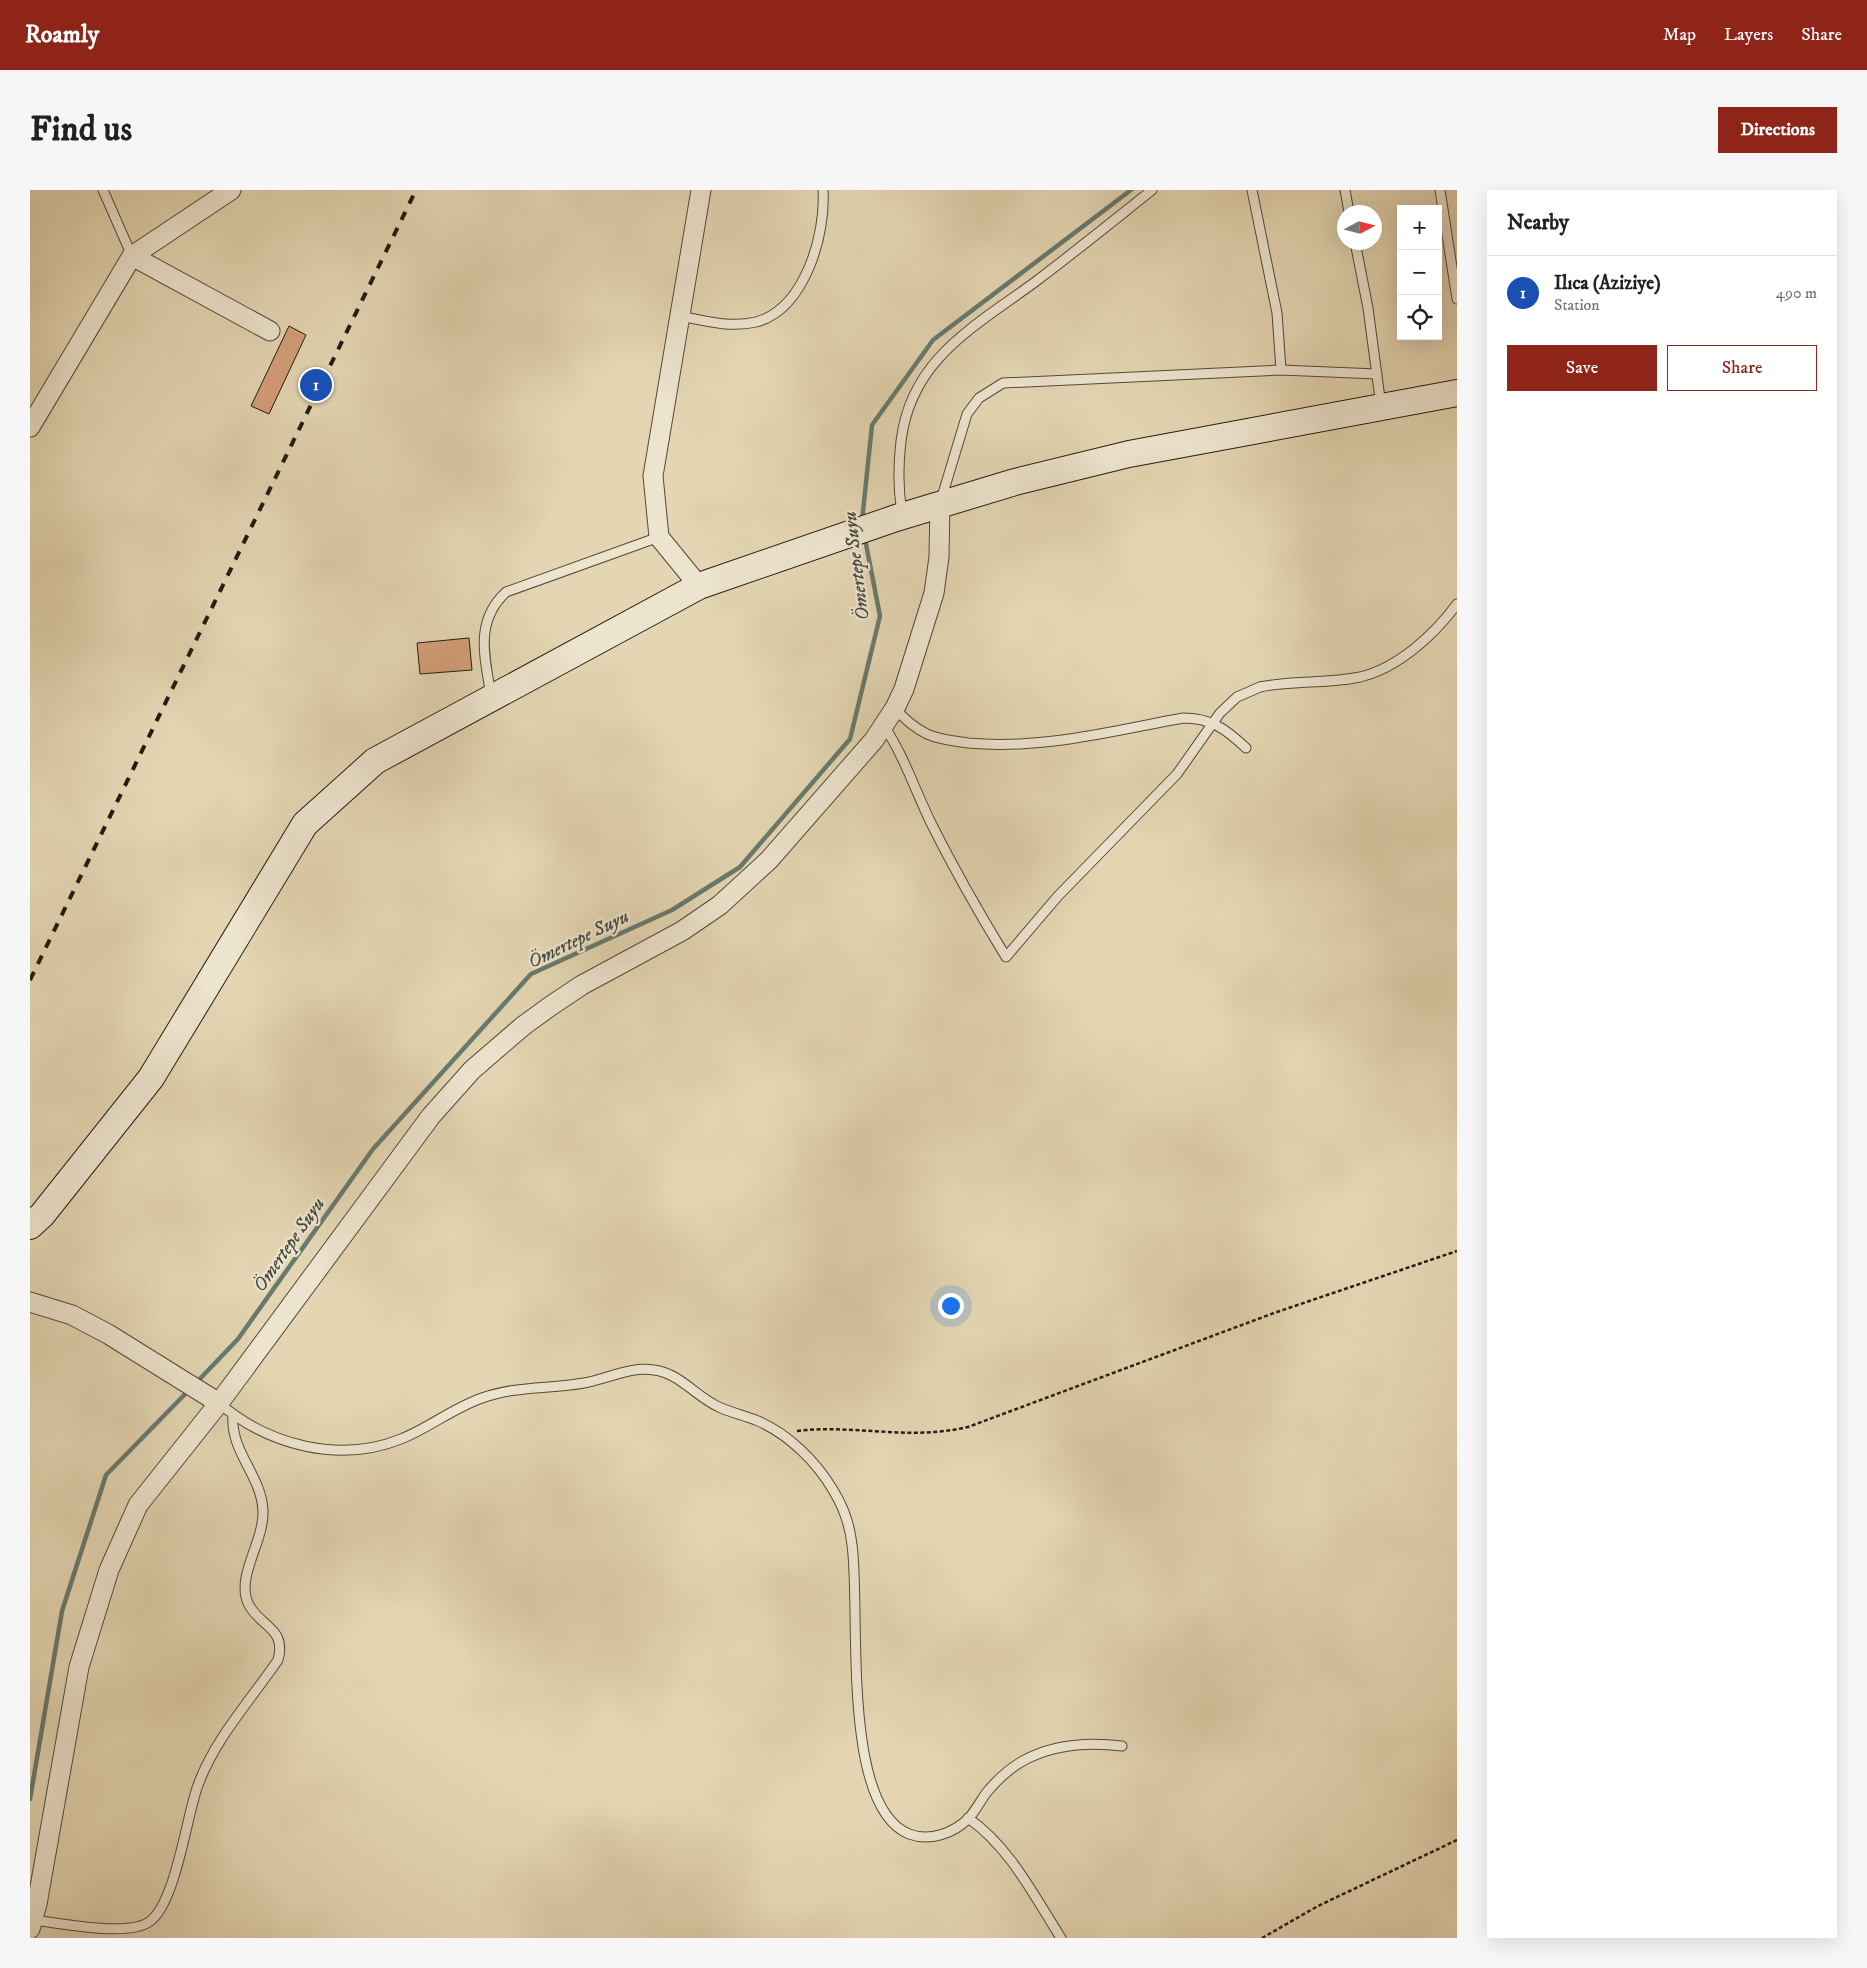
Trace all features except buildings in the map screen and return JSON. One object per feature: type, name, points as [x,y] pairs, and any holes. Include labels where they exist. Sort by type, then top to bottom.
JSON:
[{"type":"street","points":[[30,427],[132,256],[231,190]]},
{"type":"street","points":[[699,586],[659,537],[654,476],[701,190]]},
{"type":"street","points":[[132,256],[270,331]]},
{"type":"street","points":[[30,1226],[42,1215],[151,1078],[305,824],[375,761],[699,586],[940,503],[1129,454],[1381,406],[1457,394]]},
{"type":"street","points":[[31,1924],[79,1667],[103,1586],[138,1505],[219,1404],[431,1116],[472,1070],[516,1031],[552,1005],[582,985],[682,931],[737,891],[769,860],[884,726],[904,689],[934,593],[939,557],[940,503]]},
{"type":"street","points":[[30,1302],[72,1315],[108,1334],[219,1404]]},
{"type":"lane","points":[[103,190],[132,256]]},
{"type":"lane","points":[[680,316],[720,324],[742,324],[759,321],[783,305],[800,287],[810,268],[824,212],[823,190]]},
{"type":"lane","points":[[899,517],[898,482],[902,429],[909,404],[928,369],[960,337],[1041,278],[1152,190]]},
{"type":"lane","points":[[1252,190],[1277,313],[1281,370]]},
{"type":"lane","points":[[1345,190],[1348,205]]},
{"type":"lane","points":[[1440,190],[1457,299]]},
{"type":"lane","points":[[1357,250],[1368,308],[1381,406]]},
{"type":"lane","points":[[940,503],[967,414],[979,398],[1003,383],[1281,370],[1377,374]]},
{"type":"lane","points":[[491,698],[484,649],[484,627],[492,607],[506,592],[659,537]]},
{"type":"lane","points":[[884,726],[904,760],[915,789],[944,850],[1006,957],[1058,896],[1177,774],[1213,722],[1238,697],[1260,687],[1359,677],[1387,666],[1420,643],[1457,604]]},
{"type":"lane","points":[[895,708],[909,723],[927,734],[948,740],[1013,745],[1061,740],[1183,718],[1213,722],[1228,731],[1246,748]]},
{"type":"lane","points":[[219,1404],[264,1434],[295,1444],[326,1449],[356,1450],[400,1440],[463,1406],[504,1392],[587,1382],[644,1369],[665,1372],[675,1376],[704,1400],[760,1422],[783,1435],[803,1452],[832,1486],[850,1530],[854,1557],[855,1641],[860,1709],[870,1783],[878,1804],[899,1828],[915,1836],[940,1836],[956,1828],[968,1818],[998,1780],[1033,1756],[1075,1745],[1122,1746]]},
{"type":"lane","points":[[31,1924],[127,1929],[143,1926],[156,1916],[166,1901],[203,1772],[223,1737],[278,1660],[280,1645],[276,1634],[252,1610],[246,1596],[245,1580],[261,1535],[263,1509],[257,1486],[219,1404]]},
{"type":"lane","points":[[968,1818],[985,1831],[1006,1854],[1061,1938]]},
{"type":"path","points":[[783,1435],[810,1430],[916,1434],[968,1427],[1274,1313],[1457,1251]]},
{"type":"path","points":[[1262,1938],[1318,1906],[1457,1840]]},
{"type":"waterway","name":"Ömertepe Suyu","points":[[862,521],[872,425],[933,340],[1131,190]]},
{"type":"waterway","name":"Ömertepe Suyu","points":[[195,1384],[238,1339],[373,1149],[531,974],[672,910],[740,867],[850,739],[880,616],[865,539]]},
{"type":"waterway","name":"Ömertepe Suyu","points":[[30,1799],[62,1611],[106,1475],[190,1389]]},
{"type":"railway","points":[[30,980],[416,190]]},
{"type":"place","name":"Ilıca (Aziziye)","points":[[316,385]]}]
